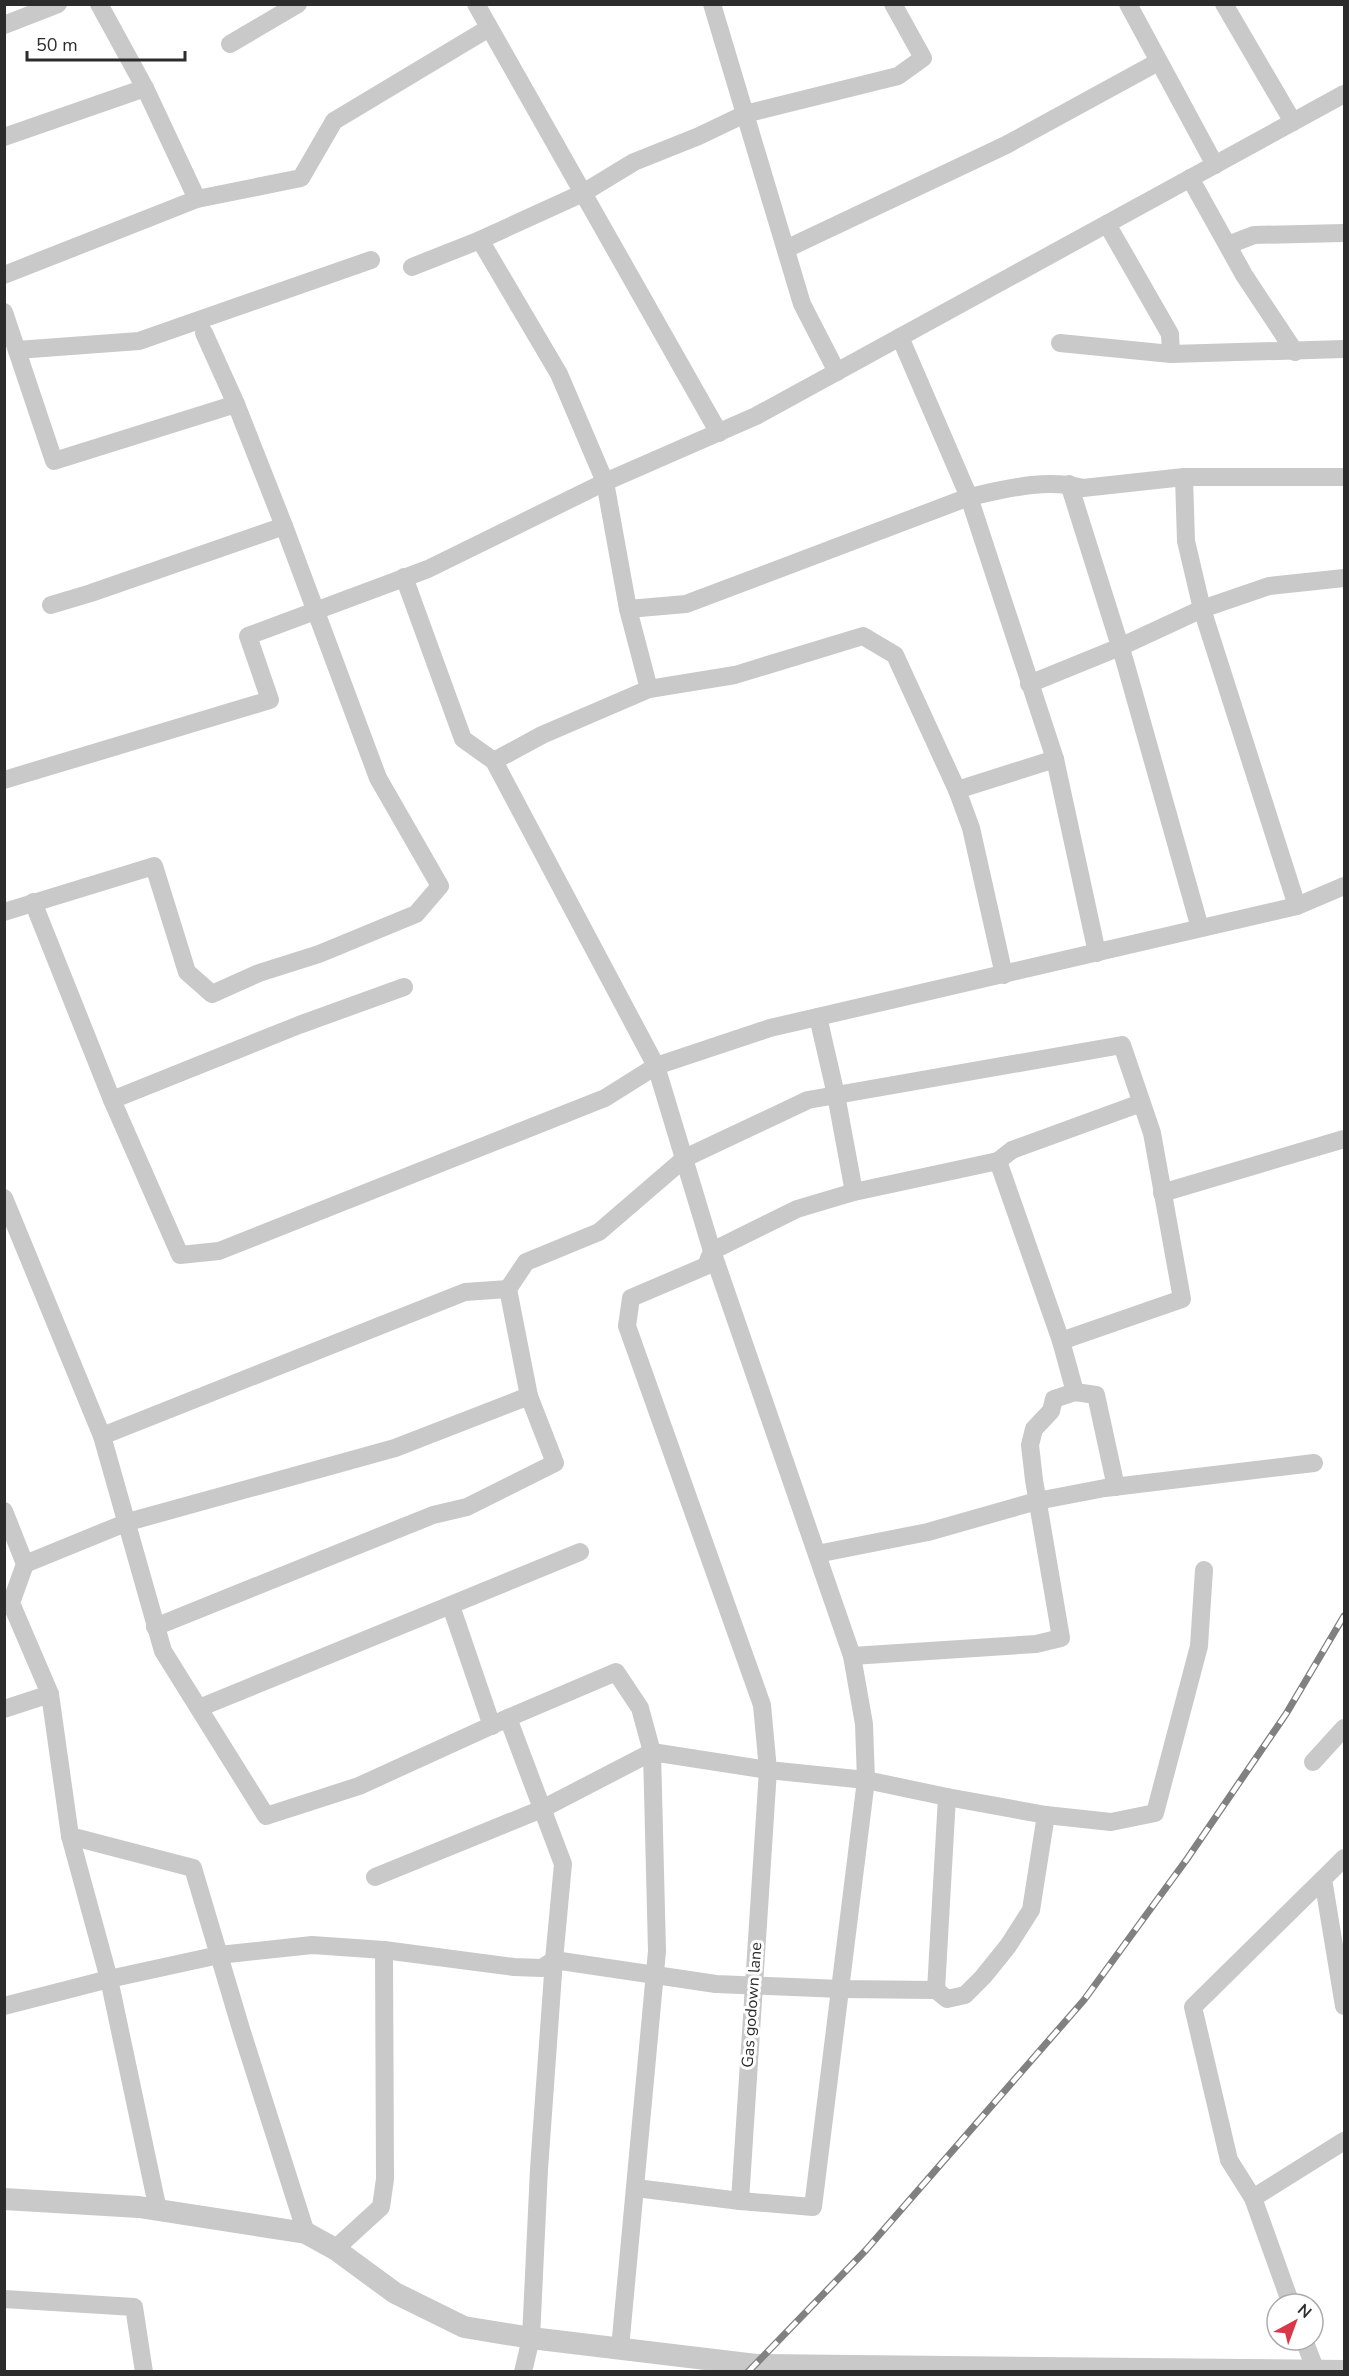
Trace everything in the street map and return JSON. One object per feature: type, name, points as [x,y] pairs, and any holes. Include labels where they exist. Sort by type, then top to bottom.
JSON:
[{"type":"street","points":[[4,25],[58,4]]},
{"type":"street","points":[[99,4],[145,88],[197,199]]},
{"type":"street","points":[[230,44],[298,4]]},
{"type":"street","points":[[476,4],[719,433]]},
{"type":"street","points":[[712,4],[802,304],[837,372]]},
{"type":"street","points":[[412,267],[480,240],[583,192],[634,162],[699,136],[745,114],[898,76],[923,58],[893,4]]},
{"type":"street","points":[[1128,4],[1215,165]]},
{"type":"street","points":[[1224,4],[1293,122]]},
{"type":"street","points":[[4,275],[197,199],[301,178],[334,121],[489,28]]},
{"type":"street","points":[[786,249],[1006,145],[1158,62]]},
{"type":"street","points":[[4,136],[145,88]]},
{"type":"street","points":[[4,780],[270,699],[248,636],[428,569],[605,482],[756,416],[1344,94]]},
{"type":"street","points":[[1190,178],[1244,275],[1295,352]]},
{"type":"street","points":[[1107,224],[1170,334],[1171,354]]},
{"type":"street","points":[[1228,245],[1254,235],[1344,233]]},
{"type":"street","points":[[480,240],[559,374],[605,482],[628,609],[649,689]]},
{"type":"street","points":[[17,350],[139,341],[371,260]]},
{"type":"street","points":[[4,312],[7,331],[17,350],[54,461],[236,404]]},
{"type":"street","points":[[4,912],[154,866],[187,972],[212,994],[259,973],[319,954],[416,914],[440,886],[378,778],[284,526],[236,404],[204,333]]},
{"type":"street","points":[[900,337],[969,497],[1055,759],[1097,953]]},
{"type":"street","points":[[1060,343],[1171,354],[1344,349]]},
{"type":"street","points":[[628,609],[686,604],[969,497],[1018,486],[1069,484],[1083,488],[1184,477],[1344,477]]},
{"type":"street","points":[[1184,477],[1186,542],[1202,609],[1297,906]]},
{"type":"street","points":[[1069,484],[1120,647],[1200,928]]},
{"type":"street","points":[[51,605],[284,526]]},
{"type":"street","points":[[405,577],[463,739],[494,761],[656,1066],[712,1251],[852,1656],[864,1724],[866,1779],[813,2207],[740,2201],[636,2188]]},
{"type":"street","points":[[1029,684],[1120,647],[1202,609],[1269,586],[1344,578]]},
{"type":"street","points":[[494,761],[542,735],[649,689],[735,675],[863,636],[895,655],[957,790],[971,828],[1004,975]]},
{"type":"street","points":[[957,790],[1055,759]]},
{"type":"street","points":[[33,902],[112,1100],[180,1255],[219,1251],[605,1098],[656,1066],[771,1028],[1297,906],[1344,886]]},
{"type":"street","points":[[112,1100],[300,1025],[404,987]]},
{"type":"street","points":[[818,1017],[836,1095],[854,1192]]},
{"type":"street","points":[[155,1627],[434,1515],[467,1507],[555,1463],[529,1396],[507,1289],[526,1262],[599,1232],[685,1158],[808,1100],[1122,1045],[1152,1133],[1182,1299],[1061,1341]]},
{"type":"street","points":[[712,1251],[797,1209],[854,1192],[998,1161],[1012,1150],[1141,1103]]},
{"type":"street","points":[[1162,1193],[1344,1139]]},
{"type":"street","points":[[998,1161],[1061,1341],[1075,1392]]},
{"type":"street","points":[[4,1198],[102,1436],[163,1651],[266,1816],[359,1786],[616,1672],[640,1708],[652,1752],[657,1951],[620,2348]]},
{"type":"street","name":"Gas godown lane","points":[[712,1251],[706,1266],[631,1298],[627,1326],[762,1705],[768,1770],[740,2201]]},
{"type":"street","points":[[102,1436],[465,1292],[507,1289]]},
{"type":"street","points":[[852,1656],[1036,1644],[1061,1638],[1037,1501],[1030,1445],[1034,1428],[1051,1410],[1054,1399],[1075,1392],[1096,1395],[1116,1486]]},
{"type":"street","points":[[158,2210],[109,1979],[70,1836],[50,1694],[11,1603],[25,1564],[128,1522],[395,1448],[529,1396]]},
{"type":"street","points":[[817,1554],[928,1532],[1037,1501],[1116,1486],[1314,1463]]},
{"type":"street","points":[[4,1511],[8,1534],[25,1564]]},
{"type":"street","points":[[199,1708],[580,1552]]},
{"type":"street","points":[[375,1877],[542,1809],[652,1752],[768,1770],[866,1779],[1046,1815],[1111,1822],[1155,1813],[1199,1646],[1204,1570]]},
{"type":"street","points":[[451,1606],[500,1722],[542,1809],[563,1864],[539,2169],[531,2338],[523,2372]]},
{"type":"street","points":[[4,1709],[50,1694]]},
{"type":"street","points":[[1313,1762],[1344,1728]]},
{"type":"street","points":[[936,1990],[947,1797]]},
{"type":"street","points":[[4,2006],[109,1979],[219,1955],[312,1945],[384,1950],[514,1967],[542,1968],[554,1960],[716,1984],[936,1990],[946,1999],[965,1995],[1008,1946],[1030,1910],[1046,1815]]},
{"type":"street","points":[[70,1836],[194,1868],[306,2233]]},
{"type":"street","points":[[1287,2292],[1253,2198],[1228,2160],[1193,2007],[1344,1858]]},
{"type":"street","points":[[1323,1879],[1340,1951],[1344,2006]]},
{"type":"street","points":[[336,2249],[381,2207],[385,2179],[384,1950]]},
{"type":"street","points":[[1253,2198],[1344,2141]]},
{"type":"street","points":[[4,2199],[158,2210],[306,2233],[336,2249],[395,2293],[464,2327],[531,2338],[756,2365],[847,2369],[1344,2371]]},
{"type":"street","points":[[4,2299],[134,2307],[144,2372]]},
{"type":"street","points":[[1309,2352],[1316,2371]]},
{"type":"railway","points":[[748,2372],[866,2250],[1084,2000],[1187,1859],[1286,1714],[1344,1616]]}]
